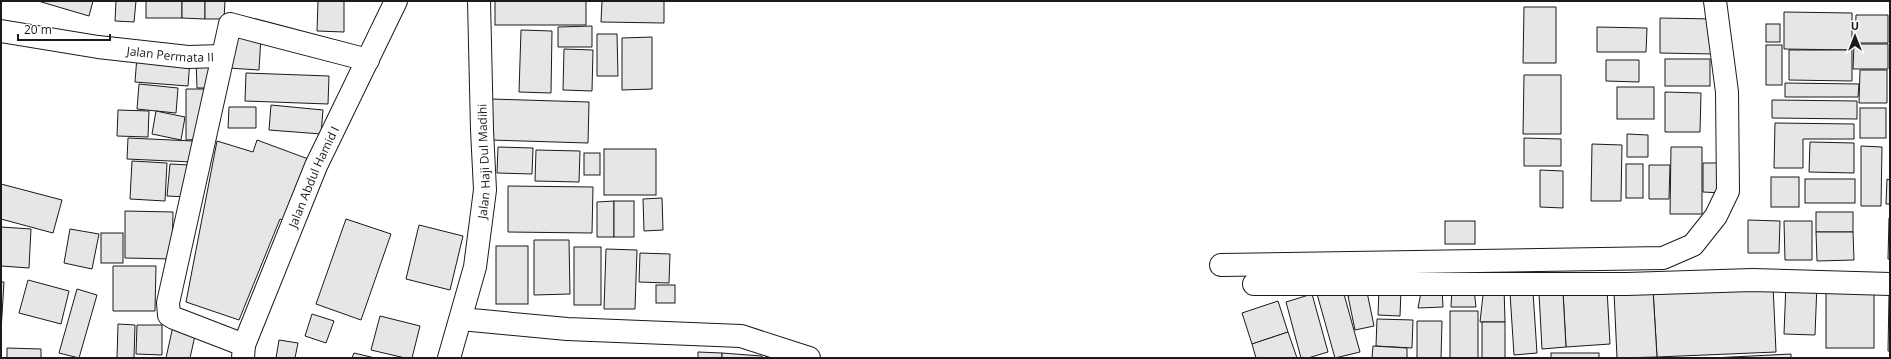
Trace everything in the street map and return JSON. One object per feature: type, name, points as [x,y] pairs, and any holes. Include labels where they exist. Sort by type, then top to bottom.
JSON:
[{"type":"street","name":"Jalan Abdul Hamid I","points":[[243,352],[316,166],[396,1]]},
{"type":"street","name":"Jalan Haji Dul Madihi","points":[[449,358],[475,267],[485,190],[479,1]]},
{"type":"street","points":[[1221,265],[1663,258],[1693,245],[1716,216],[1728,191],[1727,92],[1715,1]]},
{"type":"street","points":[[243,352],[174,318],[169,314],[168,303],[230,24],[368,60]]},
{"type":"street","name":"Jalan Permata II","points":[[1,31],[98,47],[180,56],[222,56]]},
{"type":"street","points":[[1254,284],[1626,284],[1752,280],[1890,284]]},
{"type":"street","points":[[461,319],[567,329],[741,336],[778,353],[809,358]]},
{"type":"building","points":[[38,1],[93,1],[89,16]]},
{"type":"building","points":[[116,1],[136,1],[134,22],[115,21]]},
{"type":"building","points":[[146,1],[182,1],[182,18],[146,18]]},
{"type":"building","points":[[182,1],[205,1],[205,19],[182,18]]},
{"type":"building","points":[[205,1],[225,1],[224,19],[205,19]]},
{"type":"building","points":[[318,1],[344,1],[344,32],[317,31]]},
{"type":"building","points":[[495,1],[586,1],[586,25],[495,25]]},
{"type":"building","points":[[602,1],[664,1],[664,23],[601,22]]},
{"type":"building","points":[[1524,7],[1556,7],[1556,63],[1523,63]]},
{"type":"building","points":[[1784,12],[1852,13],[1852,50],[1784,49]]},
{"type":"building","points":[[1856,15],[1888,15],[1888,43],[1855,43]]},
{"type":"building","points":[[1660,18],[1714,19],[1713,54],[1660,53]]},
{"type":"building","points":[[1766,24],[1780,24],[1780,42],[1766,42]]},
{"type":"building","points":[[592,26],[592,47],[558,47],[558,27]]},
{"type":"building","points":[[1597,27],[1647,28],[1646,52],[1597,52]]},
{"type":"building","points":[[521,30],[552,31],[551,93],[519,92]]},
{"type":"building","points":[[597,34],[617,34],[618,76],[597,76]]},
{"type":"building","points":[[230,35],[261,36],[259,70],[228,68]]},
{"type":"building","points":[[652,37],[652,89],[622,90],[622,38]]},
{"type":"building","points":[[1854,44],[1888,44],[1888,69],[1853,69]]},
{"type":"building","points":[[1766,45],[1782,45],[1782,85],[1766,85]]},
{"type":"building","points":[[564,49],[593,50],[592,91],[563,90]]},
{"type":"building","points":[[1789,50],[1852,50],[1852,81],[1789,80]]},
{"type":"building","points":[[137,56],[190,60],[188,86],[135,82]]},
{"type":"building","points":[[196,59],[213,59],[213,88],[197,88]]},
{"type":"building","points":[[1665,59],[1710,59],[1710,86],[1665,86]]},
{"type":"building","points":[[1606,60],[1639,60],[1639,82],[1606,81]]},
{"type":"building","points":[[1860,70],[1887,70],[1887,103],[1859,103]]},
{"type":"building","points":[[246,73],[329,76],[328,104],[245,101]]},
{"type":"building","points":[[1524,75],[1561,75],[1561,134],[1523,134]]},
{"type":"building","points":[[1785,83],[1859,84],[1858,97],[1785,97]]},
{"type":"building","points":[[139,84],[178,88],[176,113],[137,109]]},
{"type":"building","points":[[1617,87],[1654,87],[1654,119],[1617,119]]},
{"type":"building","points":[[186,89],[204,89],[204,139],[186,140]]},
{"type":"building","points":[[1665,92],[1701,93],[1700,132],[1665,132]]},
{"type":"building","points":[[491,99],[589,102],[588,143],[490,140]]},
{"type":"building","points":[[1772,100],[1857,101],[1857,119],[1772,118]]},
{"type":"building","points":[[271,105],[323,110],[321,134],[269,130]]},
{"type":"building","points":[[229,107],[256,107],[256,128],[228,128]]},
{"type":"building","points":[[1860,108],[1886,108],[1886,138],[1860,138]]},
{"type":"building","points":[[118,110],[149,111],[148,137],[117,136]]},
{"type":"building","points":[[156,111],[185,117],[181,140],[152,134]]},
{"type":"building","points":[[1775,123],[1854,124],[1854,139],[1803,139],[1803,168],[1774,168]]},
{"type":"building","points":[[1627,134],[1648,135],[1648,157],[1627,157]]},
{"type":"building","points":[[128,138],[193,141],[192,162],[127,159]]},
{"type":"building","points":[[1524,138],[1561,139],[1561,166],[1524,166]]},
{"type":"building","points":[[257,140],[311,160],[288,222],[280,219],[239,320],[186,302],[217,141],[253,152]]},
{"type":"building","points":[[1810,142],[1854,143],[1854,173],[1809,172]]},
{"type":"building","points":[[1592,144],[1622,145],[1621,201],[1591,201]]},
{"type":"building","points":[[1861,146],[1882,147],[1881,206],[1861,206]]},
{"type":"building","points":[[498,147],[533,148],[532,174],[497,173]]},
{"type":"building","points":[[1671,147],[1702,147],[1702,214],[1670,214]]},
{"type":"building","points":[[604,149],[656,149],[656,195],[604,195]]},
{"type":"building","points":[[536,150],[580,151],[579,182],[535,181]]},
{"type":"building","points":[[584,153],[600,153],[600,175],[584,175]]},
{"type":"building","points":[[132,161],[167,163],[165,201],[130,199]]},
{"type":"building","points":[[1703,163],[1723,163],[1723,193],[1703,192]]},
{"type":"building","points":[[170,164],[190,165],[188,197],[167,196]]},
{"type":"building","points":[[1626,164],[1643,164],[1643,198],[1626,198]]},
{"type":"building","points":[[1649,165],[1670,165],[1669,199],[1649,199]]},
{"type":"building","points":[[1540,170],[1563,171],[1563,208],[1540,207]]},
{"type":"building","points":[[1771,177],[1799,177],[1799,207],[1771,207]]},
{"type":"building","points":[[1805,179],[1855,179],[1855,203],[1805,203]]},
{"type":"building","points":[[1887,179],[1890,180],[1890,204],[1886,204]]},
{"type":"building","points":[[1,184],[62,200],[53,233],[1,219]]},
{"type":"building","points":[[508,186],[593,187],[592,233],[508,232]]},
{"type":"building","points":[[662,198],[663,230],[644,231],[643,199]]},
{"type":"building","points":[[614,201],[614,237],[597,237],[597,202]]},
{"type":"building","points":[[614,201],[634,201],[634,237],[614,237]]},
{"type":"building","points":[[125,211],[173,212],[172,259],[125,258]]},
{"type":"building","points":[[1816,212],[1853,212],[1853,232],[1816,232]]},
{"type":"building","points":[[1889,218],[1890,259],[1888,259]]},
{"type":"building","points":[[346,219],[391,234],[361,320],[316,304]]},
{"type":"building","points":[[1748,220],[1780,221],[1779,253],[1748,253]]},
{"type":"building","points":[[1445,221],[1475,221],[1475,244],[1445,244]]},
{"type":"building","points":[[1784,221],[1812,221],[1812,260],[1785,260]]},
{"type":"building","points":[[419,225],[463,236],[450,290],[406,279]]},
{"type":"building","points":[[1,227],[31,229],[29,268],[1,266]]},
{"type":"building","points":[[70,229],[99,234],[92,269],[64,263]]},
{"type":"building","points":[[1816,232],[1853,232],[1854,260],[1817,261]]},
{"type":"building","points":[[101,233],[123,233],[123,263],[101,263]]},
{"type":"building","points":[[534,240],[569,240],[570,294],[534,295]]},
{"type":"building","points":[[496,246],[528,246],[528,304],[496,304]]},
{"type":"building","points":[[574,247],[601,247],[601,305],[574,305]]},
{"type":"building","points":[[606,249],[637,250],[635,309],[604,309]]},
{"type":"building","points":[[640,253],[670,254],[669,283],[639,282]]},
{"type":"building","points":[[113,266],[156,266],[155,311],[113,311]]},
{"type":"building","points":[[28,280],[69,291],[61,324],[19,313]]},
{"type":"building","points":[[1,282],[4,282],[1,331]]},
{"type":"building","points":[[1786,283],[1817,284],[1815,335],[1784,334]]},
{"type":"building","points":[[656,285],[675,285],[675,303],[656,303]]},
{"type":"building","points":[[1773,285],[1776,352],[1657,357],[1653,290]]},
{"type":"building","points":[[1484,286],[1504,287],[1505,322],[1480,322]]},
{"type":"building","points":[[1342,287],[1360,352],[1335,358],[1317,294]]},
{"type":"building","points":[[1422,287],[1442,289],[1443,307],[1418,308]]},
{"type":"building","points":[[1452,288],[1474,289],[1476,307],[1451,307]]},
{"type":"building","points":[[77,289],[97,295],[79,358],[59,353]]},
{"type":"building","points":[[1379,289],[1401,290],[1400,316],[1378,315]]},
{"type":"building","points":[[1607,289],[1610,344],[1566,347],[1563,292]]},
{"type":"building","points":[[1653,290],[1657,357],[1617,358],[1614,292]]},
{"type":"building","points":[[1826,291],[1874,291],[1874,348],[1826,348]]},
{"type":"building","points":[[1367,292],[1374,326],[1355,330],[1348,296]]},
{"type":"building","points":[[1533,292],[1537,353],[1514,355],[1510,293]]},
{"type":"building","points":[[1563,292],[1566,347],[1542,349],[1539,293]]},
{"type":"building","points":[[1312,294],[1328,352],[1308,358],[1301,358],[1286,302]]},
{"type":"building","points":[[1889,295],[1890,351],[1888,351]]},
{"type":"building","points":[[1278,301],[1288,332],[1252,344],[1242,313]]},
{"type":"building","points":[[1450,311],[1478,311],[1478,358],[1450,358]]},
{"type":"building","points":[[312,314],[334,321],[326,343],[305,336]]},
{"type":"building","points":[[380,316],[420,326],[412,358],[405,358],[371,350]]},
{"type":"building","points":[[1377,319],[1413,320],[1412,348],[1376,346]]},
{"type":"building","points":[[1417,321],[1442,321],[1441,358],[1417,358]]},
{"type":"building","points":[[1482,322],[1505,322],[1505,358],[1482,358]]},
{"type":"building","points":[[118,324],[135,325],[134,358],[117,358]]},
{"type":"building","points":[[137,325],[162,325],[162,355],[136,354]]},
{"type":"building","points":[[173,326],[196,331],[190,358],[166,358]]},
{"type":"building","points":[[1288,332],[1297,358],[1256,358],[1252,344]]},
{"type":"building","points":[[279,340],[298,343],[295,358],[276,358]]},
{"type":"building","points":[[1373,346],[1407,348],[1407,358],[1372,358]]},
{"type":"building","points":[[7,348],[41,349],[41,358],[7,358]]},
{"type":"building","points":[[698,352],[722,353],[722,358],[698,358]]},
{"type":"building","points":[[354,353],[375,358],[352,358]]},
{"type":"building","points":[[722,353],[762,356],[762,358],[722,358]]},
{"type":"building","points":[[1551,353],[1599,353],[1599,358],[1551,358]]},
{"type":"building","points":[[1791,354],[1791,358],[1712,358]]}]
